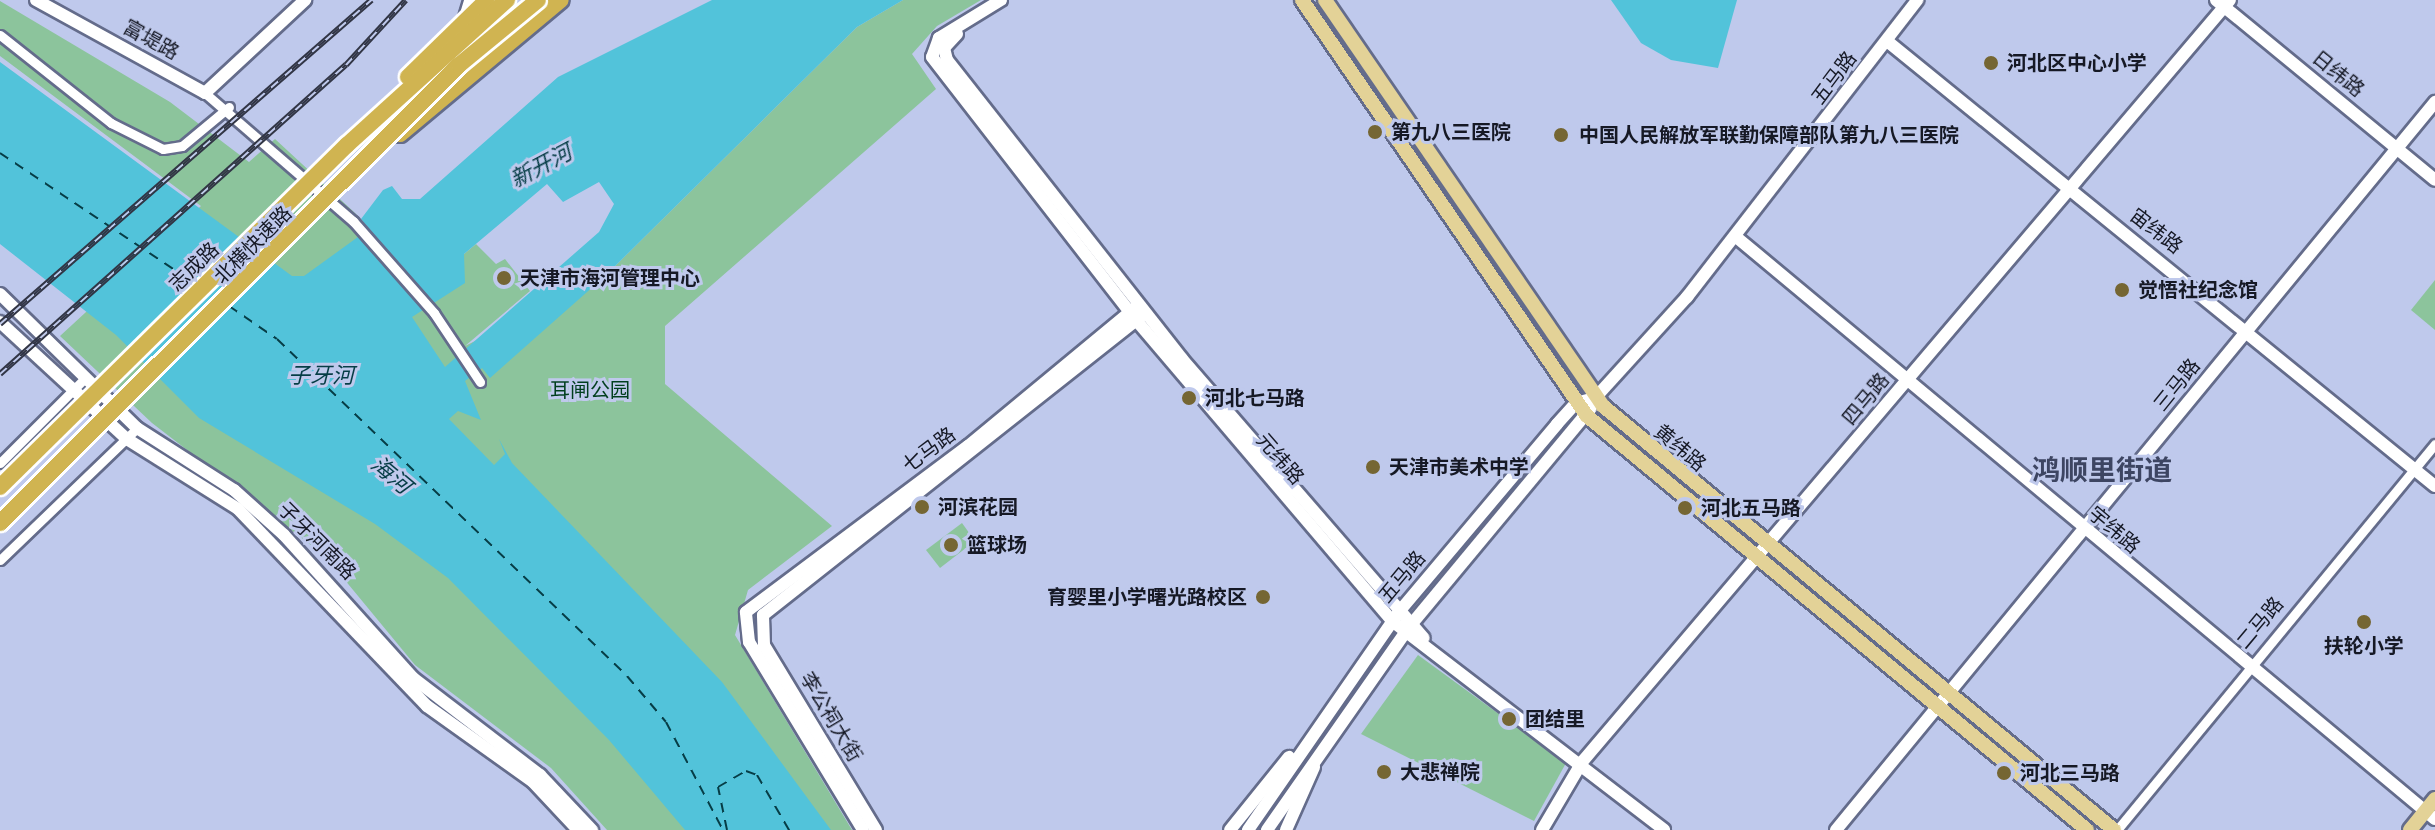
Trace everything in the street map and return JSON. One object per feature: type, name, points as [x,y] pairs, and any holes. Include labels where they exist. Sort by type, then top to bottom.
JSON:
[{"type":"highway","points":[[347,145],[487,0]]},
{"type":"highway","name":"志成路","points":[[0,487],[347,145],[507,0]]},
{"type":"highway","name":"北横快速路","points":[[0,523],[459,65],[538,0]]},
{"type":"highway","points":[[347,179],[561,0]]},
{"type":"main road","name":"黄纬路","points":[[1302,0],[1587,416],[2087,830]]},
{"type":"main road","name":"黄纬路","points":[[1325,0],[1595,398],[1768,546],[2115,830]]},
{"type":"main road","points":[[2410,830],[2432,810]]},
{"type":"street","name":"富堤路","points":[[36,0],[205,93]]},
{"type":"street","points":[[305,0],[205,93],[229,107],[320,195],[353,221],[434,313],[478,379]]},
{"type":"street","points":[[320,195],[450,65],[468,0]]},
{"type":"street","name":"元纬路","points":[[1001,0],[947,32],[931,50],[1138,312],[1395,617],[1664,830]]},
{"type":"street","name":"元纬路","points":[[1015,0],[944,48],[1138,312]]},
{"type":"street","name":"五马路","points":[[1267,830],[1408,629],[1587,416],[1595,398],[1735,236],[1917,0]]},
{"type":"street","name":"日纬路","points":[[2223,2],[2435,180]]},
{"type":"street","name":"四马路","points":[[1542,830],[1580,764],[2070,189],[2223,2]]},
{"type":"street","points":[[0,35],[111,123],[163,149],[182,146],[229,107]]},
{"type":"street","name":"宙纬路","points":[[1887,41],[2248,329],[2435,486]]},
{"type":"street","name":"三马路","points":[[1829,830],[2084,532],[2435,102]]},
{"type":"street","name":"宇纬路","points":[[1735,236],[1909,379],[2084,532],[2432,810]]},
{"type":"street","name":"子牙河南路","points":[[0,294],[137,428],[254,508],[345,596],[413,678],[540,775],[592,830]]},
{"type":"street","name":"七马路","points":[[762,621],[776,600],[960,464],[1138,312]]},
{"type":"street","name":"七马路","points":[[744,622],[761,596],[968,446],[1138,312]]},
{"type":"street","name":"子牙河南路","points":[[0,322],[70,394],[127,439],[238,509],[427,706],[533,782],[578,830]]},
{"type":"street","points":[[0,463],[84,379]]},
{"type":"street","points":[[1576,403],[1595,398]]},
{"type":"street","name":"五马路","points":[[1248,830],[1300,747],[1395,617],[1576,403]]},
{"type":"street","points":[[0,560],[137,428]]},
{"type":"street","name":"二马路","points":[[2115,830],[2248,665],[2435,444]]},
{"type":"street","name":"李公祠大街","points":[[762,621],[764,645],[876,830]]},
{"type":"street","name":"李公祠大街","points":[[744,622],[863,830]]},
{"type":"street","name":"三马路","points":[[1836,830],[1936,707]]},
{"type":"street","points":[[1230,830],[1300,747]]},
{"type":"street","points":[[1286,830],[1317,757]]},
{"type":"street","name":"元纬路","points":[[1580,764],[1672,830]]},
{"type":"green space","name":"耳闸公园","points":[[903,0],[981,0],[937,26],[912,54],[936,89],[665,326],[665,384],[832,526],[748,590],[735,635],[852,830],[607,830],[551,768],[415,665],[325,556],[152,423],[60,336],[201,206],[0,56],[0,1],[170,102],[249,162],[275,139],[355,213],[432,301],[461,273],[464,254],[476,244],[496,264],[505,259],[530,291],[465,346],[604,277],[857,27]]},
{"type":"green space","points":[[2435,280],[2435,330],[2411,310]]},
{"type":"green space","name":"篮球场","points":[[962,523],[975,541],[940,568],[926,550]]},
{"type":"green space","points":[[1418,655],[1566,763],[1534,821],[1361,734]]},
{"type":"water","name":"子牙河","points":[[712,0],[903,0],[857,27],[604,277],[490,378],[482,368],[465,381],[481,420],[458,411],[449,419],[494,465],[505,454],[499,439],[512,463],[722,682],[831,830],[685,830],[609,740],[448,578],[375,524],[199,418],[116,335],[0,244],[0,62],[292,276],[304,276],[369,229],[361,219],[383,190],[392,186],[402,199],[420,199],[558,77]],"holes":[[[599,182],[614,204],[599,232],[445,367],[412,317],[465,283],[464,254],[547,184],[563,202]]]},
{"type":"water","points":[[1611,0],[1737,0],[1718,68],[1671,60],[1641,43]]},
{"type":"ferry route","points":[[0,153],[197,285]]},
{"type":"ferry route","points":[[229,306],[277,339],[627,676],[666,722],[723,830]]},
{"type":"ferry route","points":[[727,830],[718,787],[746,771],[757,775],[789,830]]},
{"type":"railway","points":[[0,324],[371,0]]},
{"type":"railway","points":[[0,374],[346,65],[406,0]]},
{"type":"place","name":"河北区中心小学","points":[[1991,63]]},
{"type":"place","name":"第九八三医院","points":[[1375,132]]},
{"type":"place","name":"中国人民解放军联勤保障部队第九八三医院","points":[[1561,135]]},
{"type":"place","name":"天津市海河管理中心","points":[[504,278]]},
{"type":"place","name":"觉悟社纪念馆","points":[[2122,290]]},
{"type":"place","name":"河北七马路","points":[[1189,398]]},
{"type":"place","name":"天津市美术中学","points":[[1373,467]]},
{"type":"place","name":"河滨花园","points":[[922,507]]},
{"type":"place","name":"河北五马路","points":[[1685,508]]},
{"type":"place","name":"篮球场","points":[[951,545]]},
{"type":"place","name":"育婴里小学曙光路校区","points":[[1263,597]]},
{"type":"place","name":"扶轮小学","points":[[2364,622]]},
{"type":"place","name":"团结里","points":[[1509,719]]},
{"type":"place","name":"大悲禅院","points":[[1384,772]]},
{"type":"place","name":"河北三马路","points":[[2004,773]]},
{"type":"district","name":"鸿顺里街道","points":[[2102,471]]},
{"type":"water label","name":"新开河","points":[[541,166]]},
{"type":"water label","name":"海河","points":[[391,475]]}]
